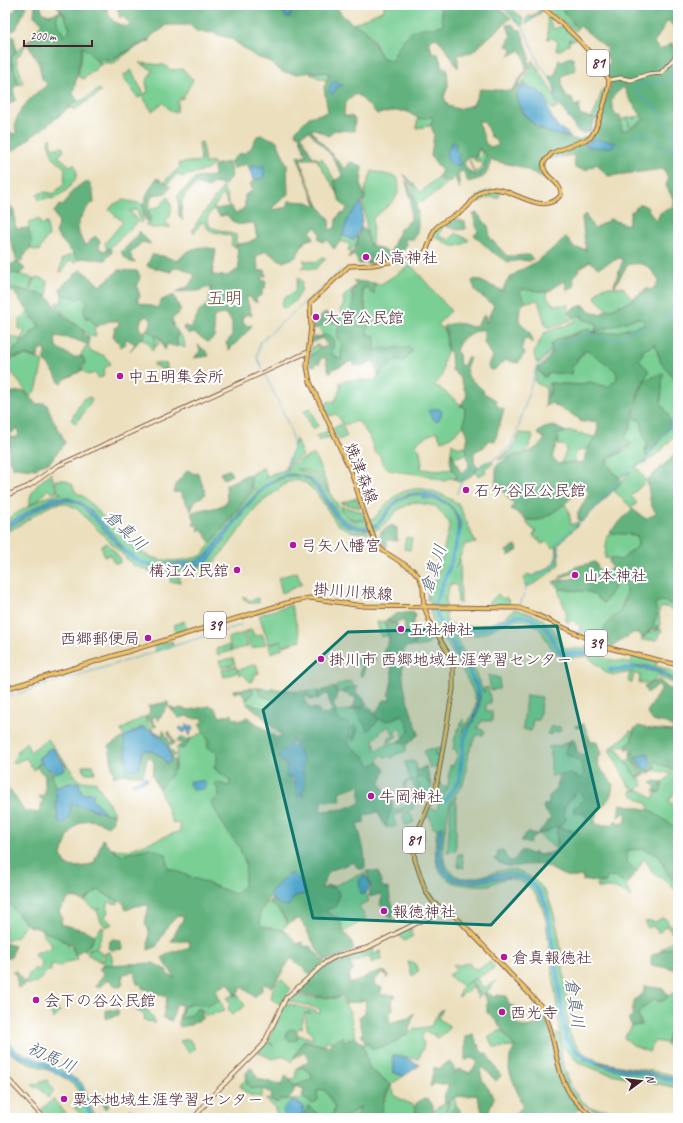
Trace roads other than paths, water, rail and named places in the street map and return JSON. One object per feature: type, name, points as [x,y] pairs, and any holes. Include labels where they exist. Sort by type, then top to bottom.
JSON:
[{"type":"main road","name":"81","points":[[542,7],[568,28],[585,45],[609,80]]},
{"type":"main road","name":"焼津森線","points":[[594,1118],[574,1099],[564,1082],[548,1020],[540,1005],[455,916],[433,902],[426,892],[415,860],[413,843],[436,788],[454,680],[452,661],[429,620],[424,606],[422,583],[417,574],[382,550],[372,533],[352,474],[310,382],[308,352],[311,326],[310,303],[349,266],[373,265],[421,256],[427,248],[431,236],[439,225],[464,209],[484,190],[495,189],[542,204],[551,204],[559,198],[562,193],[559,186],[549,177],[543,168],[546,158],[552,153],[590,138],[594,134],[604,104],[609,80]]},
{"type":"main road","name":"掛川川根線","points":[[5,690],[300,600],[319,598],[363,606],[517,608],[535,614],[605,647],[678,664]]},
{"type":"street","points":[[609,80],[621,78],[631,80],[649,74],[661,73],[678,54]]},
{"type":"street","points":[[5,496],[29,486],[57,466],[308,352]]},
{"type":"street","points":[[194,1118],[214,1095],[263,1045],[286,998],[326,962],[337,956],[367,948],[435,914],[441,907]]},
{"type":"street","points":[[5,1076],[44,1118]]},
{"type":"water","points":[[279,5],[288,5],[291,13],[290,17],[286,17],[283,9]]},
{"type":"water","points":[[335,81],[343,85],[337,87],[332,95],[329,92],[331,84]]},
{"type":"water","points":[[526,86],[535,90],[545,98],[552,118],[559,127],[571,137],[552,134],[536,125],[529,119],[519,104],[517,94],[520,88]]},
{"type":"water","points":[[595,139],[616,143],[612,147],[595,148],[583,145]]},
{"type":"water","points":[[453,142],[456,144],[455,150],[460,155],[458,158],[461,163],[460,165],[451,165],[447,158],[446,152]]},
{"type":"water","points":[[255,165],[259,167],[264,165],[264,178],[253,180],[249,168]]},
{"type":"water","points":[[361,202],[362,222],[357,236],[354,240],[342,236],[348,218]]},
{"type":"water","points":[[432,409],[440,409],[442,412],[439,420],[436,421],[432,418],[428,411]]},
{"type":"water","points":[[288,474],[303,476],[313,481],[321,489],[339,515],[346,522],[357,526],[372,526],[377,523],[392,504],[405,495],[424,493],[433,496],[450,505],[456,513],[461,524],[461,531],[458,541],[455,547],[458,527],[457,519],[449,506],[442,502],[422,498],[420,495],[408,496],[399,501],[392,508],[381,523],[373,528],[364,530],[350,527],[340,521],[311,482],[301,477],[290,476],[274,482],[259,494],[245,510],[213,555],[205,563],[197,566],[161,568],[146,565],[195,562],[207,555],[246,504],[266,484]]},
{"type":"water","points":[[62,497],[76,500],[88,508],[114,535],[126,554],[82,506],[72,501],[52,503],[42,507],[5,529],[5,525],[52,498]]},
{"type":"water","points":[[451,643],[460,650],[458,652],[473,677],[455,654]]},
{"type":"water","points":[[630,666],[647,666],[664,671],[665,674],[678,681],[678,683],[656,672]]},
{"type":"water","points":[[475,685],[478,685],[480,692],[480,705],[473,723],[465,734],[476,711],[477,693]]},
{"type":"water","points":[[187,724],[193,728],[189,736],[188,729],[184,733],[179,729],[180,727],[185,729]]},
{"type":"water","points":[[142,728],[154,732],[162,739],[166,744],[171,761],[167,764],[158,754],[144,750],[142,752],[139,768],[130,770],[127,768],[124,737]]},
{"type":"water","points":[[295,744],[303,759],[302,771],[305,781],[304,790],[299,794],[304,793],[304,795],[297,797],[297,790],[293,778],[286,777],[287,765],[278,756],[289,745]]},
{"type":"water","points":[[53,748],[65,766],[64,770],[55,773],[41,764],[39,758]]},
{"type":"water","points":[[648,753],[651,767],[647,770],[643,768],[635,757]]},
{"type":"water","points":[[146,777],[148,780],[133,786],[131,783]]},
{"type":"water","points":[[190,781],[204,781],[206,785],[204,789],[193,790],[189,784]]},
{"type":"water","points":[[74,782],[79,783],[83,794],[94,792],[92,798],[104,812],[102,813],[92,808],[72,804],[70,806],[71,812],[69,817],[61,824],[58,820],[57,808],[55,806],[57,800],[55,788]]},
{"type":"water","points":[[439,827],[443,827],[441,846],[442,858],[446,869],[452,876],[460,879],[469,879],[508,873],[516,874],[528,880],[506,878],[471,883],[451,879],[439,867],[437,862]]},
{"type":"water","points":[[293,874],[299,879],[305,892],[304,894],[295,896],[288,906],[281,905],[272,900],[270,893],[287,875]]},
{"type":"water","points":[[363,876],[367,878],[370,886],[366,893],[361,895],[359,880]]},
{"type":"water","points":[[393,1055],[406,1058],[420,1065],[404,1076],[394,1073]]},
{"type":"water","points":[[583,1059],[678,1079],[678,1085],[669,1080],[608,1068]]},
{"type":"water","points":[[292,1100],[304,1106],[302,1118],[285,1118],[283,1110]]},
{"type":"waterway","points":[[5,11],[9,5]]},
{"type":"waterway","points":[[503,5],[523,26],[539,64],[555,86],[561,104],[574,121],[591,134]]},
{"type":"waterway","points":[[527,23],[542,9]]},
{"type":"waterway","points":[[593,136],[595,139],[622,146],[628,145],[641,132],[670,149],[675,140],[672,136],[672,132],[652,103],[638,95],[638,87],[644,83],[664,83],[673,73],[678,70]]},
{"type":"waterway","points":[[263,370],[257,357],[260,342],[342,270]]},
{"type":"waterway","points":[[457,494],[461,482],[472,468],[476,466],[478,468],[486,462],[494,460],[511,445],[518,429],[537,365],[544,361],[548,354],[560,345],[582,338],[587,333],[599,337],[618,339],[631,331],[659,324],[677,310]]},
{"type":"waterway","points":[[265,374],[287,421],[293,439],[293,446],[285,467],[284,475]]},
{"type":"waterway","points":[[556,544],[598,505],[630,467],[647,462],[651,449],[664,434],[671,421],[678,419]]},
{"type":"waterway","name":"倉真川","points":[[456,649],[437,616],[435,604],[450,565],[459,533]]},
{"type":"waterway","points":[[538,575],[554,567],[560,553],[558,547]]},
{"type":"waterway","name":"倉真川","points":[[123,550],[140,562],[152,565]]},
{"type":"waterway","points":[[520,605],[528,583],[535,577]]},
{"type":"waterway","points":[[513,617],[514,613]]},
{"type":"waterway","points":[[444,626],[449,630],[464,632],[472,631],[489,627],[515,616],[521,616],[530,618],[546,629],[551,634],[557,648],[562,652],[569,654],[589,654]]},
{"type":"waterway","points":[[211,635],[241,625]]},
{"type":"waterway","points":[[122,662],[209,635]]},
{"type":"waterway","points":[[52,683],[119,663]]},
{"type":"waterway","points":[[610,670],[635,668]]},
{"type":"waterway","name":"倉真川","points":[[469,672],[479,691]]},
{"type":"waterway","points":[[17,694],[49,684]]},
{"type":"waterway","points":[[5,698],[14,695]]},
{"type":"waterway","name":"倉真川","points":[[445,801],[459,781],[464,740],[468,729]]},
{"type":"waterway","name":"倉真川","points":[[519,876],[524,878],[538,890],[548,912],[566,1039],[576,1051],[595,1063]]},
{"type":"waterway","name":"初馬川","points":[[5,1044],[15,1054],[37,1061],[75,1081],[82,1089],[91,1118]]},
{"type":"waterway","name":"倉真川","points":[[662,1079],[678,1081]]},
{"type":"place","name":"小高神社","points":[[366,257]]},
{"type":"place","name":"大宮公民館","points":[[316,317]]},
{"type":"place","name":"中五明集会所","points":[[120,376]]},
{"type":"place","name":"石ケ谷区公民館","points":[[466,490]]},
{"type":"place","name":"弓矢八幡宮","points":[[293,545]]},
{"type":"place","name":"構江公民舘","points":[[237,570]]},
{"type":"place","name":"山本神社","points":[[575,575]]},
{"type":"place","name":"五社神社","points":[[401,629]]},
{"type":"place","name":"西郷郵便局","points":[[148,638]]},
{"type":"place","name":"掛川市 西郷地域生涯学習センター","points":[[321,659]]},
{"type":"place","name":"牛岡神社","points":[[371,796]]},
{"type":"place","name":"報徳神社","points":[[384,911]]},
{"type":"place","name":"倉真報徳社","points":[[504,957]]},
{"type":"place","name":"会下の谷公民館","points":[[36,1000]]},
{"type":"place","name":"西光寺","points":[[502,1012]]},
{"type":"place","name":"粟本地域生涯学習センター","points":[[64,1099]]},
{"type":"district","name":"五明","points":[[225,298]]}]
